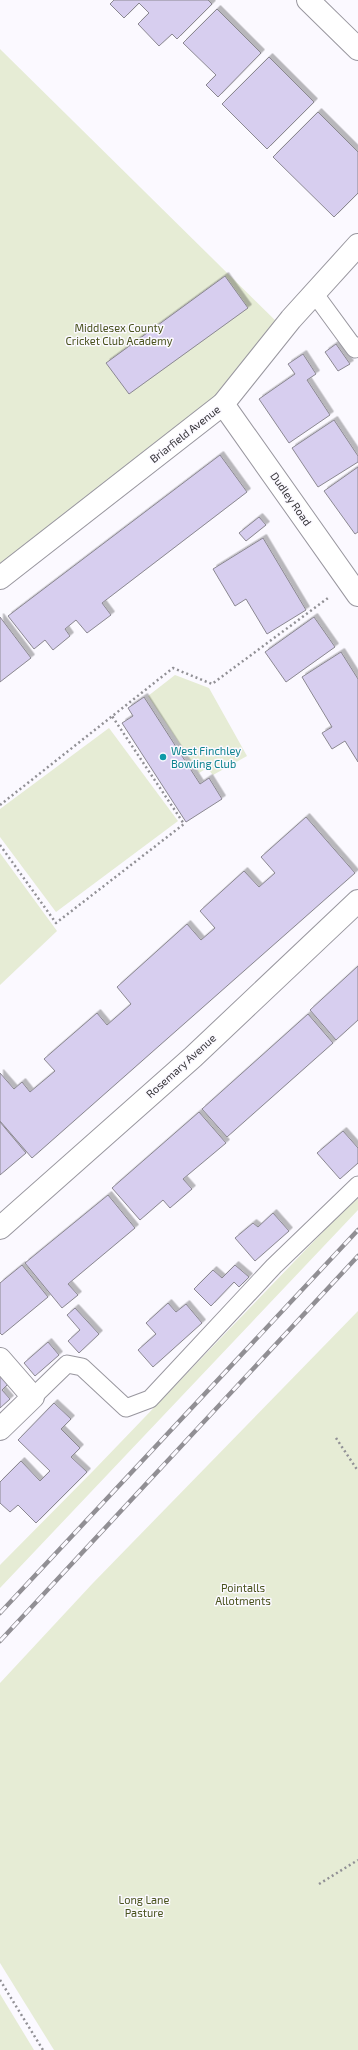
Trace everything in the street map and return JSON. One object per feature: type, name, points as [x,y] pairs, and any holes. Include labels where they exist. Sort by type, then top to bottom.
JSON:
[{"type":"street","points":[[308,0],[358,49]]},
{"type":"street","name":"Briarfield Avenue","points":[[0,578],[224,404],[290,319],[358,245]]},
{"type":"street","name":"Dudley Road","points":[[224,404],[354,588]]},
{"type":"street","name":"Rosemary Avenue","points":[[0,1228],[193,1057],[358,901]]},
{"type":"street","points":[[0,1359],[33,1397],[0,1429]]},
{"type":"lane","points":[[314,293],[355,349],[358,346]]},
{"type":"lane","points":[[33,1397],[67,1364],[82,1367],[126,1408],[150,1399],[274,1266],[358,1185]]},
{"type":"path","points":[[0,805],[174,668],[212,684],[354,588]]},
{"type":"path","points":[[0,845],[56,924],[184,824],[112,716]]},
{"type":"path","points":[[336,1438],[358,1471]]},
{"type":"path","points":[[319,1884],[358,1860]]},
{"type":"path","points":[[0,1980],[43,2050]]},
{"type":"green space","name":"Middlesex County Cricket Club Academy","points":[[0,49],[283,328],[221,407],[0,578]]},
{"type":"green space","points":[[175,675],[209,688],[247,756],[213,775],[207,768],[199,773],[148,696]]},
{"type":"green space","points":[[109,728],[178,821],[56,912],[0,837],[0,809]]},
{"type":"green space","points":[[0,853],[57,931],[0,985]]},
{"type":"green space","points":[[358,1198],[358,1210],[0,1588],[0,1565],[94,1470],[340,1214]]},
{"type":"green space","points":[[358,1311],[358,2050],[54,2050],[0,1963],[0,1683],[93,1583]]},
{"type":"green space","points":[[0,1994],[34,2050],[0,2050]]},
{"type":"building","points":[[114,0],[208,0],[212,4],[177,39],[172,34],[159,46],[138,24],[149,13],[139,3],[124,18],[110,4]]},
{"type":"building","points":[[217,9],[261,53],[218,97],[206,85],[216,75],[183,43]]},
{"type":"building","points":[[269,57],[314,102],[267,149],[222,104]]},
{"type":"building","points":[[318,112],[358,152],[358,193],[334,217],[273,157]]},
{"type":"building","points":[[225,276],[248,308],[129,394],[106,363]]},
{"type":"building","points":[[336,344],[350,364],[338,371],[325,352]]},
{"type":"building","points":[[303,354],[316,374],[307,380],[330,415],[289,443],[259,399],[295,374],[288,364]]},
{"type":"building","points":[[334,420],[358,456],[358,462],[318,487],[292,448]]},
{"type":"building","points":[[220,455],[247,492],[102,603],[111,615],[87,633],[76,620],[65,629],[70,636],[53,650],[45,640],[34,649],[8,616]]},
{"type":"building","points":[[358,467],[358,532],[355,534],[324,491]]},
{"type":"building","points":[[259,517],[266,525],[246,541],[239,533]]},
{"type":"building","points":[[263,538],[306,610],[267,634],[246,599],[235,606],[213,569]]},
{"type":"building","points":[[0,617],[31,658],[0,682]]},
{"type":"building","points":[[314,617],[335,647],[286,682],[265,652]]},
{"type":"building","points":[[341,652],[358,679],[358,762],[345,741],[332,749],[322,733],[332,727],[302,677]]},
{"type":"building","name":"West Finchley Bowling Club","points":[[144,697],[200,784],[209,778],[222,799],[186,822],[122,723],[133,716],[128,708]]},
{"type":"building","points":[[306,817],[355,873],[32,1158],[0,1121],[0,1073],[14,1089],[22,1082],[30,1092],[55,1071],[44,1059],[97,1013],[107,1025],[131,1004],[117,987],[187,924],[201,940],[215,928],[200,911],[244,871],[259,887],[275,873],[261,857]]},
{"type":"building","points":[[358,966],[358,1020],[336,1040],[310,1010]]},
{"type":"building","points":[[308,1014],[333,1043],[227,1137],[202,1109]]},
{"type":"building","points":[[199,1112],[226,1143],[183,1179],[192,1189],[170,1208],[163,1200],[140,1220],[112,1188]]},
{"type":"building","points":[[0,1122],[26,1153],[0,1175]]},
{"type":"building","points":[[343,1131],[358,1148],[358,1163],[340,1179],[317,1153]]},
{"type":"building","points":[[108,1195],[135,1228],[68,1284],[78,1295],[62,1308],[25,1263]]},
{"type":"building","points":[[273,1213],[289,1231],[255,1261],[235,1238],[253,1223],[258,1227]]},
{"type":"building","points":[[22,1265],[48,1297],[2,1335],[0,1333],[0,1283]]},
{"type":"building","points":[[235,1265],[249,1277],[239,1287],[234,1282],[211,1306],[194,1289],[213,1270],[222,1278]]},
{"type":"building","points":[[168,1303],[176,1312],[186,1304],[202,1323],[153,1367],[138,1350],[156,1334],[146,1323]]},
{"type":"building","points":[[75,1308],[99,1334],[79,1353],[68,1341],[80,1330],[67,1315]]},
{"type":"building","points":[[48,1342],[59,1355],[35,1376],[24,1363]]},
{"type":"building","points":[[0,1375],[8,1384],[2,1390],[10,1399],[0,1408]]},
{"type":"building","points":[[54,1403],[71,1419],[61,1429],[80,1448],[71,1457],[87,1472],[36,1523],[18,1505],[10,1512],[0,1503],[0,1482],[21,1461],[40,1481],[50,1471],[18,1440]]},
{"type":"railway","points":[[0,1613],[358,1230]]},
{"type":"railway","points":[[0,1641],[358,1256]]},
{"type":"place","name":"West Finchley Bowling Club","points":[[163,757]]},
{"type":"park label","name":"Pointalls Allotments","points":[[243,1594]]},
{"type":"park label","name":"Long Lane Pasture","points":[[144,1906]]}]
